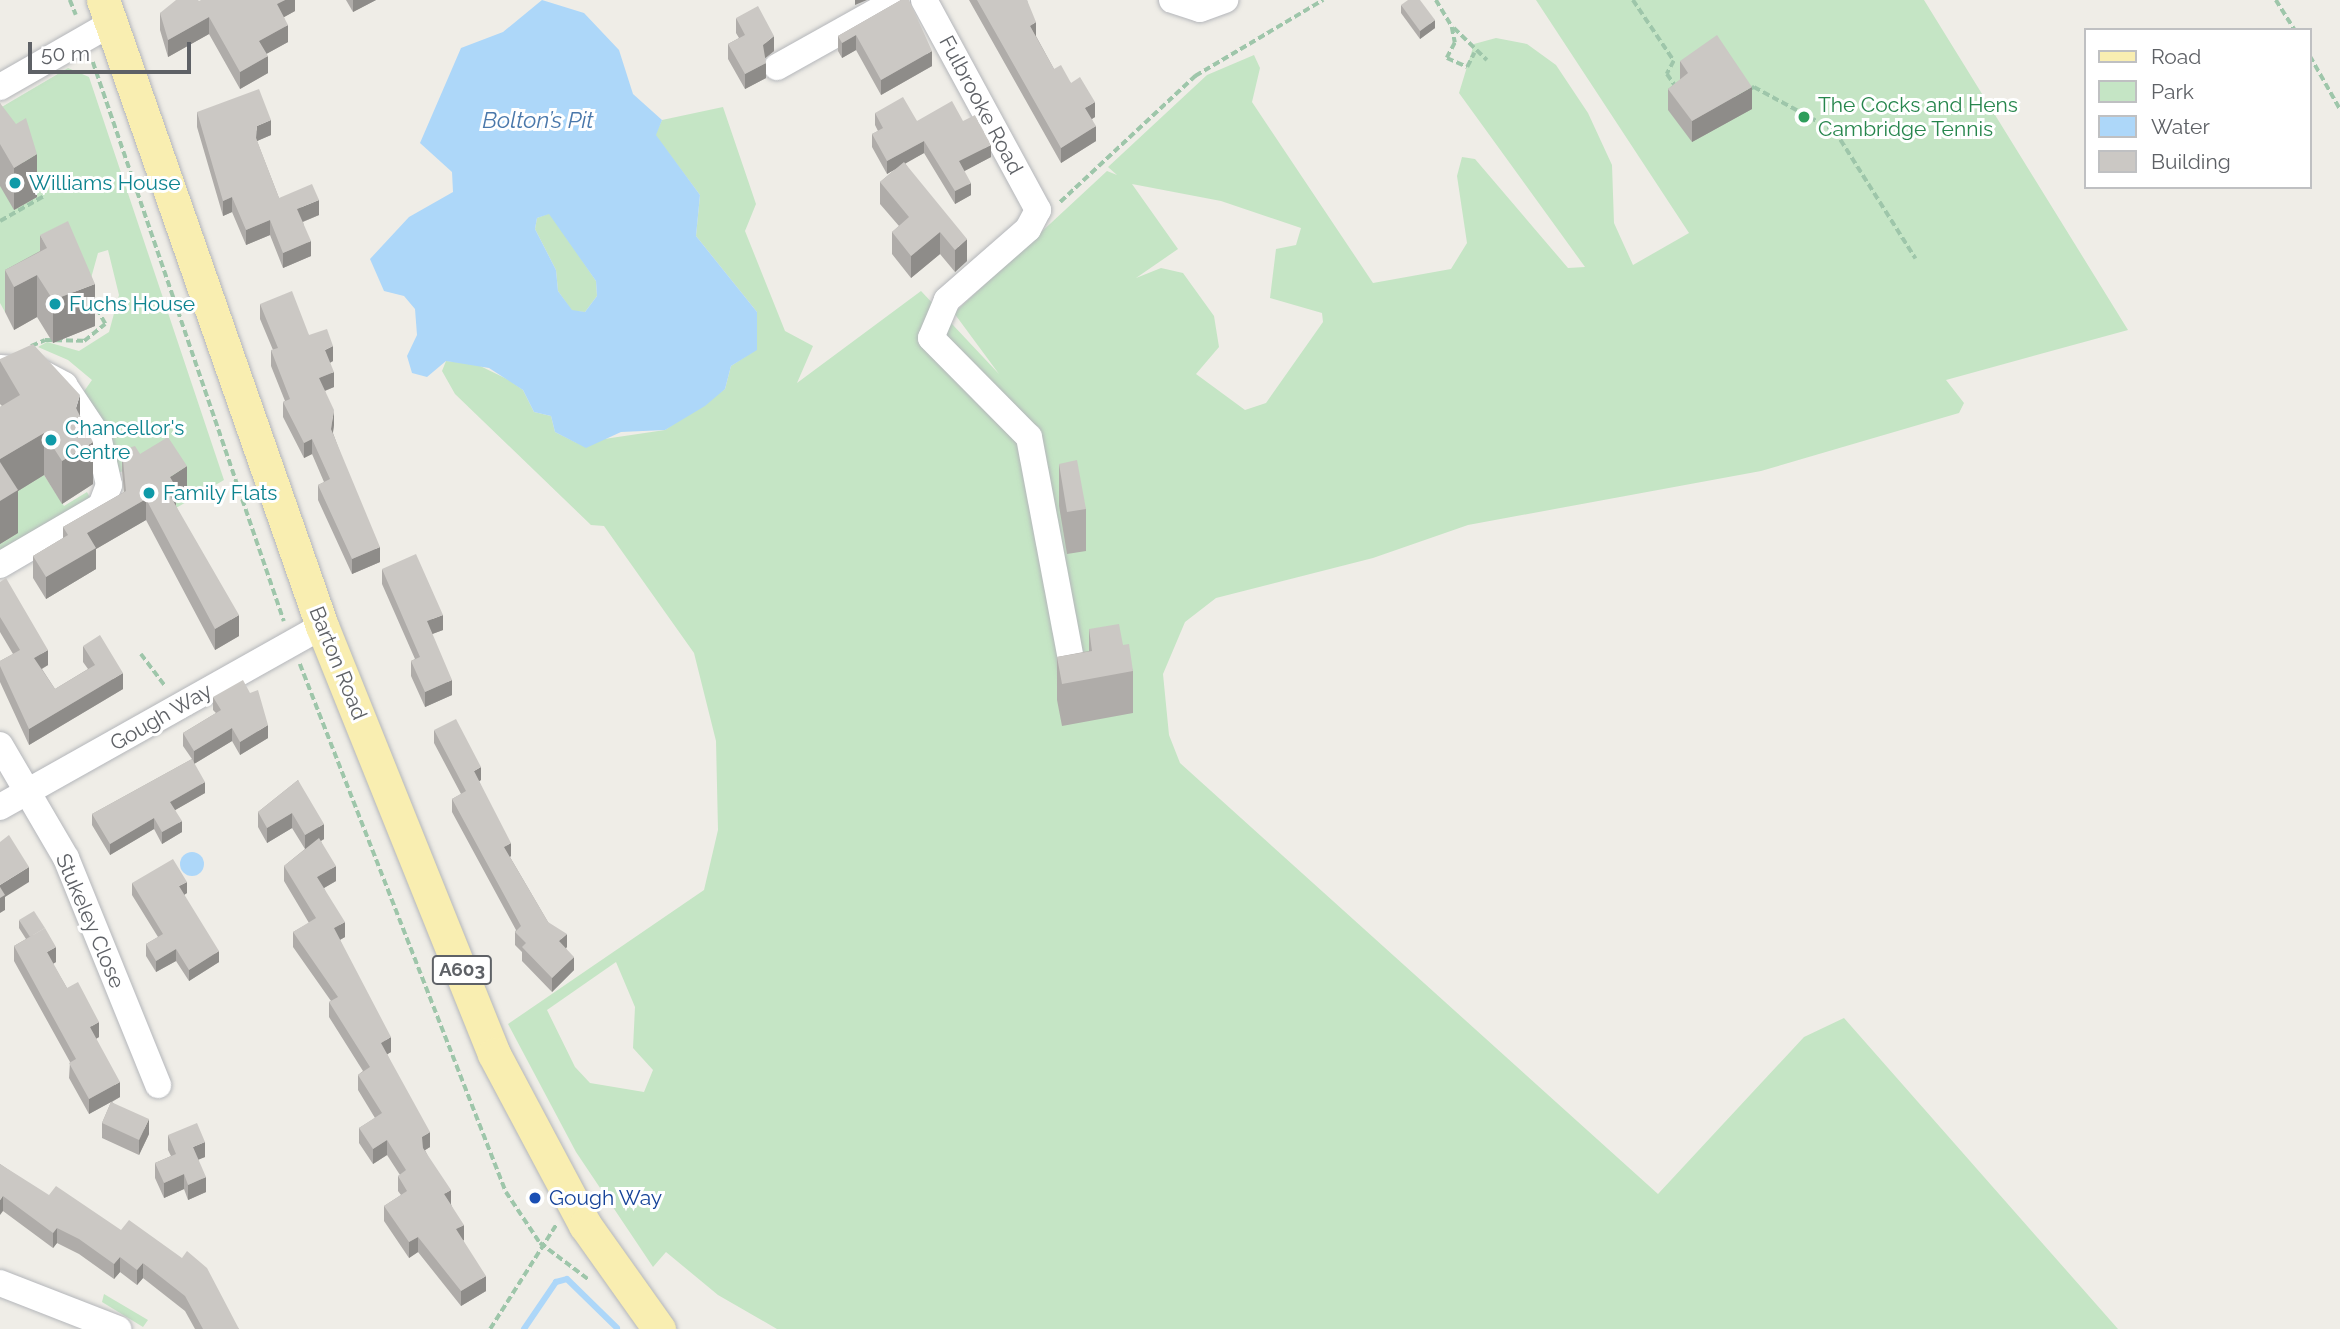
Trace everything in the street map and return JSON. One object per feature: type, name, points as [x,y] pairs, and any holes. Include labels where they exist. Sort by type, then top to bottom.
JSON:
[{"type":"main road","name":"Barton Road","points":[[104,14],[322,626],[494,1054],[575,1206],[659,1329]]},
{"type":"street","points":[[777,67],[897,0]]},
{"type":"street","name":"Fulbrooke Road","points":[[924,0],[1038,211]]},
{"type":"street","points":[[1172,0],[1200,9],[1225,0]]},
{"type":"street","points":[[0,87],[104,14]]},
{"type":"street","points":[[1038,211],[1028,229],[947,300],[931,338],[1029,437],[1073,676]]},
{"type":"street","points":[[0,565],[101,506],[109,485],[98,436],[64,385],[38,370],[10,361]]},
{"type":"street","name":"Gough Way","points":[[0,807],[322,626]]},
{"type":"street","name":"Stukeley Close","points":[[0,745],[30,791],[66,858],[152,1050],[158,1085]]},
{"type":"street","points":[[0,1283],[118,1329]]},
{"type":"path","points":[[1038,211],[1049,213],[1195,76],[1323,0]]},
{"type":"path","points":[[1436,0],[1452,27],[1487,60]]},
{"type":"path","points":[[1633,0],[1674,61],[1667,74],[1682,97]]},
{"type":"path","points":[[2276,0],[2294,28]]},
{"type":"path","points":[[1452,27],[1455,44],[1447,58],[1467,67],[1474,53]]},
{"type":"path","points":[[2312,60],[2340,109]]},
{"type":"path","points":[[1746,91],[1754,87],[1835,131],[1916,259]]},
{"type":"path","points":[[0,221],[44,196]]},
{"type":"path","points":[[10,361],[39,341],[84,341],[105,324],[88,291]]},
{"type":"path","points":[[141,654],[178,706]]},
{"type":"path","points":[[495,1166],[517,1217],[540,1242],[593,1283]]},
{"type":"path","points":[[490,1329],[518,1291],[540,1242],[575,1206]]},
{"type":"green space","points":[[1536,0],[1924,0],[2128,330],[1946,380],[1964,403],[1959,413],[1761,471],[1468,525],[1373,558],[1216,598],[1185,622],[1163,674],[1169,735],[1180,763],[1658,1194],[1804,1037],[1844,1018],[2118,1329],[777,1329],[718,1295],[666,1252],[653,1267],[576,1152],[508,1024],[704,890],[718,830],[716,741],[694,653],[604,526],[591,525],[455,394],[442,371],[446,361],[476,364],[509,380],[523,390],[534,412],[551,416],[555,432],[577,443],[665,430],[725,389],[731,366],[757,349],[757,312],[696,236],[700,195],[655,135],[662,120],[723,107],[756,204],[745,231],[785,331],[813,346],[797,383],[921,291],[999,374],[954,313],[1107,171],[1117,175],[1108,167],[1207,75],[1254,55],[1260,68],[1252,102],[1373,283],[1451,269],[1467,243],[1457,176],[1462,157],[1475,159],[1568,268],[1585,267],[1459,93],[1474,44],[1496,38],[1527,44],[1556,65],[1588,113],[1612,165],[1614,223],[1633,265],[1689,233]],"holes":[[[1132,184],[1221,201],[1301,228],[1296,245],[1276,249],[1270,298],[1322,313],[1323,322],[1266,403],[1245,410],[1196,374],[1219,347],[1214,316],[1183,273],[1161,268],[1136,278],[1178,249]],[[616,962],[635,1007],[633,1048],[653,1070],[644,1092],[590,1083],[575,1067],[547,1010]]]},
{"type":"green space","points":[[68,68],[89,77],[224,480],[176,508],[129,469],[115,474],[82,394],[92,380],[68,360],[38,347],[47,342],[79,351],[109,332],[119,295],[108,250],[98,253],[90,282],[5,312],[0,303],[0,108]]},
{"type":"green space","points":[[550,213],[596,281],[597,296],[585,312],[572,311],[558,291],[556,270],[535,229],[537,218]]},
{"type":"green space","points":[[44,475],[64,506],[87,492],[93,503],[0,559],[0,544],[18,533],[0,501]]},
{"type":"green space","points":[[104,1294],[148,1320],[143,1327],[102,1302]]},
{"type":"water","name":"Bolton’s Pit","points":[[542,0],[584,13],[619,50],[633,94],[662,120],[656,135],[700,195],[696,236],[757,312],[757,350],[731,366],[725,389],[705,406],[665,430],[621,432],[586,448],[555,432],[551,416],[534,412],[523,390],[489,368],[446,361],[427,377],[412,373],[407,356],[417,335],[415,309],[404,296],[384,291],[370,259],[409,217],[453,192],[452,172],[420,143],[461,48],[503,32]],"holes":[[[549,214],[596,281],[597,296],[585,312],[572,310],[558,291],[556,270],[535,229],[537,218]]]},
{"type":"water","points":[[192,852],[201,855],[204,864],[201,873],[192,876],[183,873],[180,864],[183,855]]},
{"type":"building","points":[[176,0],[285,0],[277,4],[288,25],[259,41],[268,56],[240,72],[209,17],[168,40],[160,13]]},
{"type":"building","points":[[901,0],[909,0],[932,51],[881,80],[856,35],[842,43],[838,36]]},
{"type":"building","points":[[977,0],[1027,0],[1036,22],[1030,26],[1054,69],[1061,65],[1071,83],[1080,77],[1095,102],[1085,108],[1096,126],[1061,148]]},
{"type":"building","points":[[1408,0],[1420,0],[1435,20],[1420,31],[1401,5]]},
{"type":"building","points":[[758,6],[774,36],[763,45],[766,63],[745,74],[728,44],[745,35],[736,18]]},
{"type":"building","points":[[1717,35],[1752,87],[1692,121],[1668,89],[1688,73],[1680,61]]},
{"type":"building","points":[[259,89],[271,120],[257,126],[256,138],[279,198],[312,184],[319,200],[297,209],[311,241],[283,253],[270,220],[246,230],[232,197],[223,201],[197,112]]},
{"type":"building","points":[[903,97],[917,121],[952,101],[963,121],[975,115],[991,145],[959,161],[971,183],[955,191],[924,141],[887,161],[872,134],[883,128],[875,113]]},
{"type":"building","points":[[0,103],[16,124],[26,118],[37,154],[14,168],[0,144]]},
{"type":"building","points":[[904,162],[967,239],[955,250],[940,232],[911,256],[892,232],[909,217],[880,182]]},
{"type":"building","points":[[68,221],[95,284],[53,300],[37,275],[14,287],[5,270],[47,248],[40,235]]},
{"type":"building","points":[[292,291],[309,335],[327,329],[333,346],[325,350],[334,372],[319,378],[334,410],[331,429],[380,547],[352,559],[318,485],[330,479],[312,439],[304,443],[283,402],[290,399],[271,350],[278,348],[260,304]]},
{"type":"building","points":[[33,344],[80,395],[76,408],[93,442],[62,461],[44,433],[0,459],[0,407],[20,395],[0,359]]},
{"type":"building","points":[[168,437],[187,466],[170,477],[176,487],[168,492],[239,615],[215,629],[146,499],[87,533],[96,548],[46,577],[33,556],[68,535],[63,527],[126,491],[122,450],[135,446],[140,454]]},
{"type":"building","points":[[1077,460],[1086,509],[1067,512],[1059,464]]},
{"type":"building","points":[[0,462],[18,490],[0,501]]},
{"type":"building","points":[[416,554],[443,615],[427,621],[452,680],[425,692],[411,661],[420,657],[382,569]]},
{"type":"building","points":[[6,578],[48,650],[34,658],[55,689],[95,665],[83,646],[100,635],[123,673],[29,729],[0,666],[0,661],[20,650],[0,617],[0,582]]},
{"type":"building","points":[[1119,624],[1123,645],[1129,644],[1133,671],[1062,684],[1057,657],[1092,651],[1089,629]]},
{"type":"building","points":[[243,680],[250,693],[258,690],[268,725],[240,742],[232,728],[194,751],[183,733],[221,710],[213,697]]},
{"type":"building","points":[[456,719],[481,767],[474,771],[511,843],[504,847],[548,922],[567,934],[559,941],[574,957],[552,978],[522,947],[526,943],[515,932],[521,926],[452,799],[466,791],[434,730]]},
{"type":"building","points":[[192,759],[205,782],[170,802],[182,821],[162,832],[154,818],[110,844],[92,814]]},
{"type":"building","points":[[298,780],[324,824],[305,835],[292,813],[267,828],[258,812]]},
{"type":"building","points":[[9,835],[29,867],[0,885],[0,842]]},
{"type":"building","points":[[319,838],[336,866],[317,877],[345,922],[334,928],[391,1037],[381,1043],[430,1132],[422,1137],[423,1148],[451,1190],[444,1194],[464,1225],[456,1229],[486,1276],[461,1291],[418,1237],[409,1242],[384,1206],[407,1191],[398,1176],[406,1170],[387,1140],[373,1149],[359,1128],[382,1113],[358,1075],[370,1067],[329,1002],[338,997],[293,932],[316,918],[284,866]]},
{"type":"building","points":[[173,859],[187,882],[179,886],[219,951],[189,970],[176,949],[156,961],[146,944],[163,934],[132,883]]},
{"type":"building","points":[[34,911],[45,928],[30,937],[19,920]]},
{"type":"building","points":[[45,928],[56,947],[47,952],[67,988],[78,982],[99,1022],[90,1027],[120,1082],[89,1099],[69,1063],[76,1059],[14,946]]},
{"type":"building","points":[[111,1102],[149,1119],[139,1140],[102,1123]]},
{"type":"building","points":[[197,1123],[205,1142],[193,1147],[206,1177],[188,1185],[184,1174],[164,1183],[155,1163],[176,1154],[168,1135]]},
{"type":"building","points":[[0,1164],[49,1195],[56,1186],[121,1230],[129,1220],[182,1258],[187,1251],[207,1268],[239,1329],[203,1329],[185,1296],[143,1263],[137,1270],[120,1257],[114,1264],[79,1239],[57,1228],[53,1233],[3,1196],[0,1200]]},
{"type":"waterway","points":[[524,1329],[556,1282],[567,1279],[617,1328]]},
{"type":"place","name":"The Cocks and Hens Cambridge Tennis","points":[[1804,117]]},
{"type":"place","name":"Williams House","points":[[15,183]]},
{"type":"place","name":"Fuchs House","points":[[55,304]]},
{"type":"place","name":"Chancellor's Centre","points":[[51,440]]},
{"type":"place","name":"Family Flats","points":[[149,493]]},
{"type":"place","name":"Gough Way","points":[[535,1198]]}]
